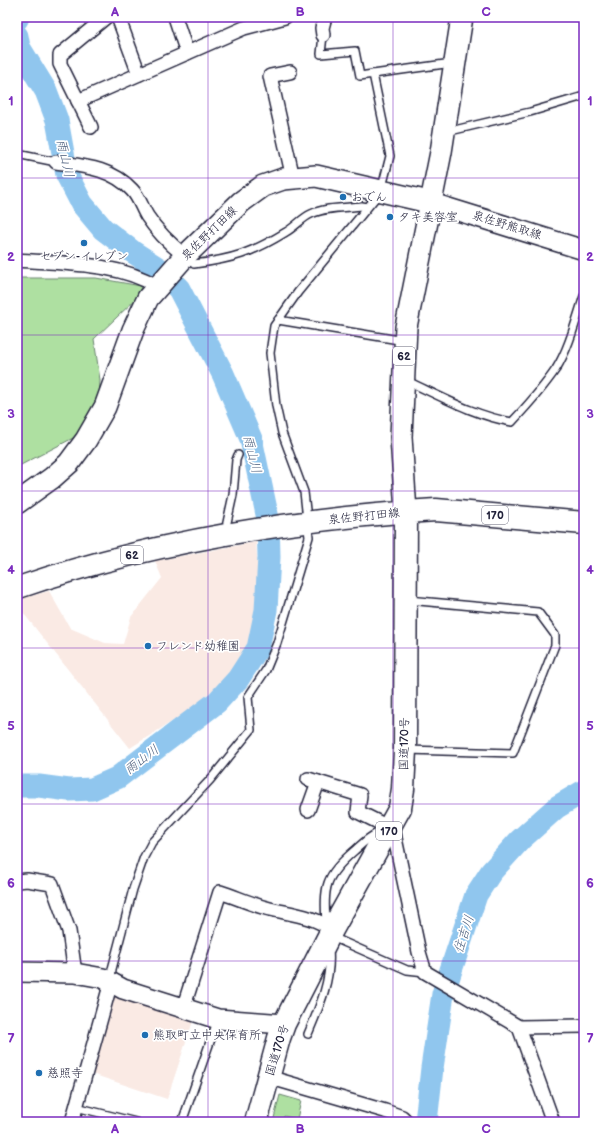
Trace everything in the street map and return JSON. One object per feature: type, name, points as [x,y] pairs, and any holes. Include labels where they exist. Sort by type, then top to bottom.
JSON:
[{"type":"highway","name":"170","points":[[406,512],[436,510],[584,523]]},
{"type":"highway","name":"国道170号","points":[[256,1122],[278,1038],[284,1024],[329,931],[391,826],[400,808],[403,789],[405,750],[406,512]]},
{"type":"main road","name":"泉佐野打田線","points":[[17,587],[99,562],[250,530],[352,516],[406,512],[401,437],[405,340],[429,218],[429,202],[444,132],[462,17]]},
{"type":"main road","name":"泉佐野打田線","points":[[17,503],[52,478],[69,462],[86,440],[104,407],[133,330],[148,298],[170,273],[241,202],[263,186],[293,178],[316,176],[429,202]]},
{"type":"street","points":[[91,127],[60,64],[60,55],[106,17]]},
{"type":"street","points":[[118,17],[139,74]]},
{"type":"street","points":[[175,17],[187,53]]},
{"type":"street","points":[[78,101],[187,53],[242,23],[285,17]]},
{"type":"street","points":[[323,35],[322,28],[325,17]]},
{"type":"street","points":[[290,72],[270,76],[293,178]]},
{"type":"street","points":[[17,260],[96,268],[130,274],[170,273],[162,237],[147,216],[133,190],[119,179],[97,168],[56,162]]},
{"type":"street","name":"泉佐野熊取線","points":[[429,202],[584,250]]},
{"type":"street","points":[[308,810],[313,780],[360,795],[358,812],[391,826],[424,972],[519,1027],[584,1026]]},
{"type":"street","points":[[17,881],[27,880],[52,884],[69,931],[75,973]]},
{"type":"street","points":[[183,1008],[220,892],[269,909],[297,915],[329,931]]},
{"type":"street","points":[[17,972],[75,973],[103,978],[123,989],[218,1019],[284,1024]]},
{"type":"street","points":[[72,1122],[111,982]]},
{"type":"street","points":[[519,1027],[553,1122]]},
{"type":"street","points":[[268,1077],[385,1111],[402,1117],[407,1122]]},
{"type":"lane","points":[[323,35],[321,54],[355,51],[360,76],[455,63]]},
{"type":"lane","points":[[111,982],[112,969],[133,889],[144,857],[152,842],[210,780],[251,730],[248,697],[266,670],[277,643],[308,543],[308,522],[304,492],[282,433],[276,406],[270,352],[274,326],[278,320],[298,292],[381,191],[390,156],[373,74]]},
{"type":"lane","points":[[444,132],[530,112],[584,96]]},
{"type":"lane","points":[[17,154],[56,162]]},
{"type":"lane","points":[[170,273],[194,264],[224,260],[244,255],[287,232],[309,214],[324,210],[362,206],[367,207]]},
{"type":"lane","points":[[403,379],[462,406],[500,420],[512,422],[525,408],[556,368],[569,339],[584,296]]},
{"type":"lane","points":[[278,320],[405,340]]},
{"type":"lane","points":[[227,535],[226,526],[233,495],[236,460],[238,455]]},
{"type":"lane","points":[[405,750],[513,753],[554,645],[555,635],[538,612],[406,600]]},
{"type":"lane","points":[[329,931],[339,940],[407,970],[424,972]]},
{"type":"lane","points":[[308,1034],[327,980],[330,958],[329,931]]},
{"type":"lane","points":[[182,1122],[218,1019]]},
{"type":"lane","points":[[76,1107],[136,1122]]},
{"type":"shaded area","name":"フレンド幼稚園","points":[[256,542],[260,605],[246,648],[226,679],[184,714],[130,748],[17,605],[17,600],[49,591],[70,628],[105,643],[123,644],[131,617],[162,578],[155,561]]},
{"type":"shaded area","name":"熊取町立中央保育所","points":[[113,993],[194,1018],[167,1099],[92,1074]]},
{"type":"green space","points":[[17,278],[96,278],[141,286],[138,297],[94,339],[100,380],[99,398],[77,436],[17,467]]},
{"type":"green space","points":[[280,1095],[301,1101],[297,1119],[284,1116],[282,1122],[273,1122]]},
{"type":"waterway","name":"雨山川","points":[[17,36],[19,47],[46,91],[57,120],[67,175],[82,204],[103,229],[133,252],[161,270],[179,289],[223,374],[251,439],[268,519],[269,557],[266,610],[258,648],[238,679],[217,702],[117,778],[92,789],[69,790],[39,786],[17,786]]},
{"type":"waterway","name":"住吉川","points":[[426,1122],[443,994],[476,895],[491,872],[520,840],[557,807],[584,791]]},
{"type":"place","name":"おでん","points":[[343,197]]},
{"type":"place","name":"タキ美容室","points":[[390,217]]},
{"type":"place","name":"セブン-イレブン","points":[[84,243]]},
{"type":"place","name":"フレンド幼稚園","points":[[148,646]]},
{"type":"place","name":"熊取町立中央保育所","points":[[145,1035]]},
{"type":"place","name":"慈照寺","points":[[39,1073]]}]
